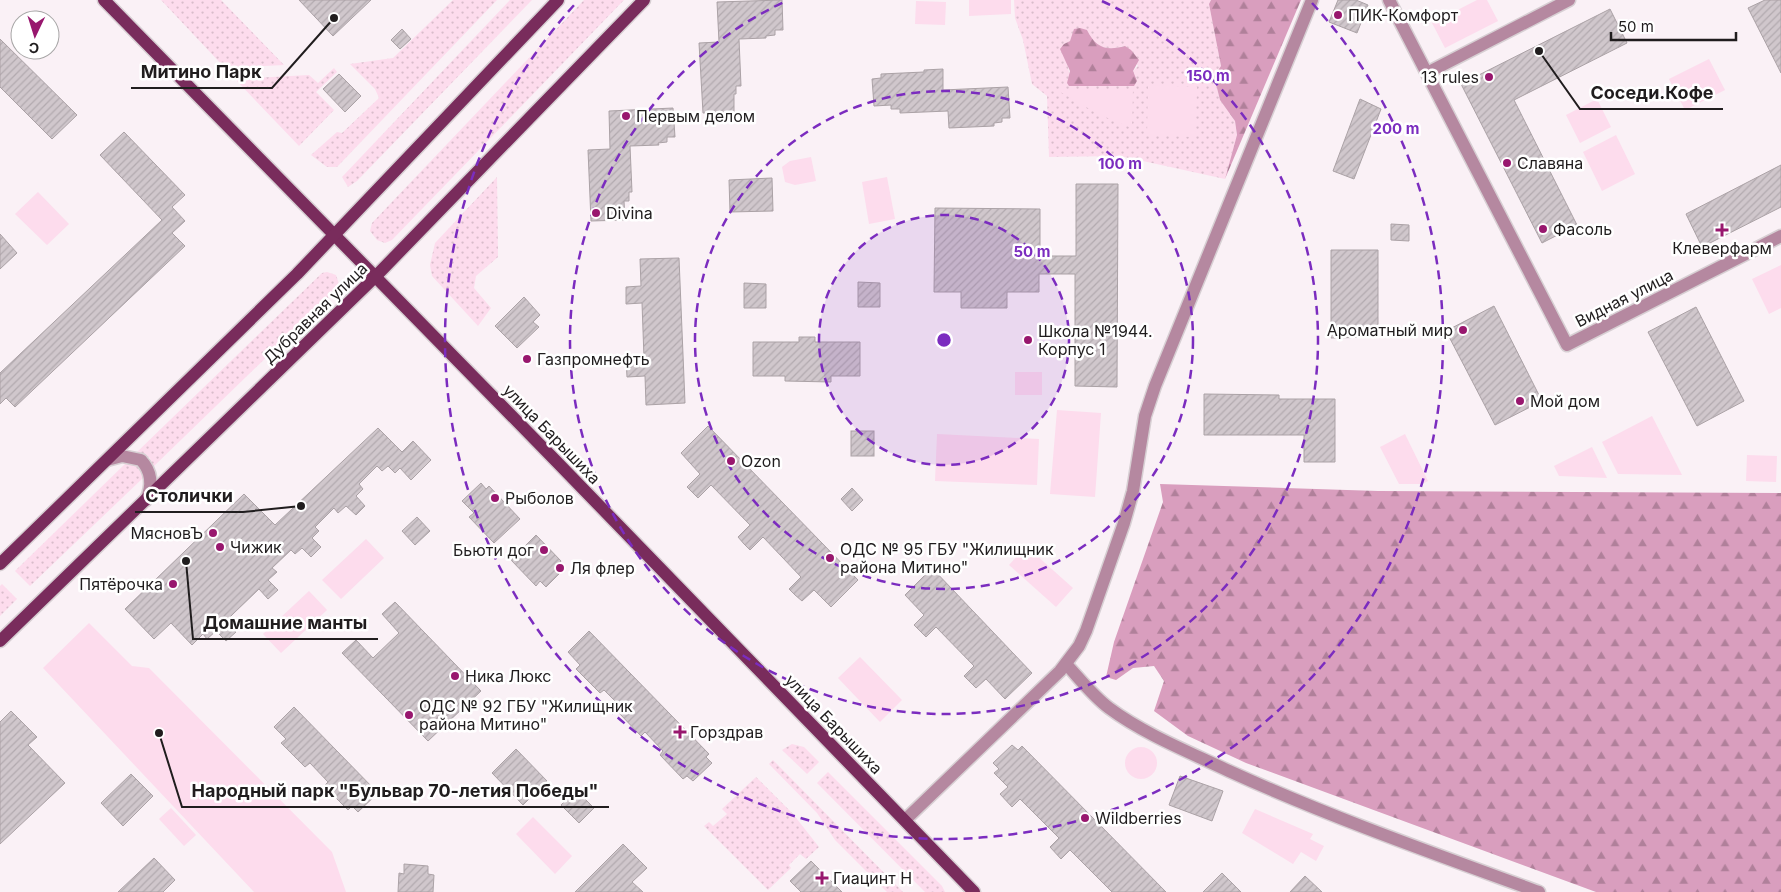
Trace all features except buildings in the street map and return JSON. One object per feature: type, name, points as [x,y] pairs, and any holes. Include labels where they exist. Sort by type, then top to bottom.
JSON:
[{"type":"main road","name":"улица Барышиха","points":[[104,0],[334,236],[376,276],[974,892]]},
{"type":"main road","points":[[0,564],[297,274],[558,0]]},
{"type":"main road","name":"Дубравная улица","points":[[0,641],[376,276],[644,0]]},
{"type":"street","points":[[905,820],[1066,664],[1086,631],[1133,491],[1145,416],[1155,386],[1312,0]]},
{"type":"street","name":"Видная улица","points":[[1389,0],[1568,345],[1781,236]]},
{"type":"street","points":[[1427,73],[1569,0]]},
{"type":"street","points":[[107,460],[122,456],[141,460],[150,478],[149,492],[146,500]]},
{"type":"street","points":[[1066,664],[1092,693],[1109,708],[1133,723],[1198,756],[1325,812],[1539,892]]},
{"type":"shaded area","points":[[161,0],[221,0],[284,65],[225,68]]},
{"type":"shaded area","points":[[453,0],[497,0],[337,167],[327,167],[311,155],[337,132],[342,133],[379,98],[375,89],[350,64],[393,58]]},
{"type":"shaded area","points":[[510,0],[532,0],[357,181],[348,187],[342,177]]},
{"type":"shaded area","points":[[584,0],[624,0],[392,240],[385,243],[377,240],[370,231],[372,223]]},
{"type":"shaded area","points":[[969,0],[1011,0],[1011,14],[969,16]]},
{"type":"shaded area","points":[[1014,0],[1211,0],[1209,4],[1221,66],[1214,76],[1220,100],[1235,121],[1237,136],[1225,179],[1120,156],[1049,157],[1047,96],[1032,84],[1023,40],[1015,18]],"holes":[[[1087,30],[1090,36],[1102,47],[1124,46],[1138,66],[1133,71],[1133,75],[1070,78],[1064,44],[1070,41],[1073,36]]]},
{"type":"shaded area","points":[[1477,0],[1487,0],[1498,21],[1445,48],[1432,23]]},
{"type":"shaded area","points":[[916,1],[946,2],[945,25],[915,24]]},
{"type":"shaded area","points":[[1709,59],[1725,90],[1685,110],[1669,79]]},
{"type":"shaded area","points":[[334,68],[337,72],[316,92],[334,110],[299,146],[235,79],[309,75],[318,83]]},
{"type":"shaded area","points":[[1148,85],[1197,87],[1195,137],[1147,135]]},
{"type":"shaded area","points":[[1133,89],[1132,128],[1098,114],[1057,90]]},
{"type":"shaded area","points":[[1597,99],[1611,127],[1580,143],[1566,115]]},
{"type":"shaded area","points":[[1616,135],[1635,174],[1602,191],[1583,152]]},
{"type":"shaded area","points":[[811,157],[816,181],[795,185],[785,182],[782,167],[790,161]]},
{"type":"shaded area","points":[[497,177],[498,257],[476,276],[474,288],[491,308],[478,326],[432,276],[430,265],[435,243]]},
{"type":"shaded area","points":[[887,177],[895,219],[869,224],[862,182]]},
{"type":"shaded area","points":[[38,192],[69,224],[47,245],[15,214]]},
{"type":"shaded area","points":[[1781,265],[1781,308],[1769,314],[1752,279]]},
{"type":"shaded area","points":[[327,272],[336,275],[339,284],[337,289],[152,468],[150,458],[137,452],[322,273]]},
{"type":"shaded area","points":[[1015,372],[1042,372],[1042,395],[1015,395]]},
{"type":"shaded area","points":[[1057,410],[1101,413],[1095,497],[1050,494]]},
{"type":"shaded area","points":[[1652,416],[1682,475],[1618,474],[1602,442]]},
{"type":"shaded area","points":[[937,434],[1039,439],[1037,485],[935,481]]},
{"type":"shaded area","points":[[1405,434],[1428,481],[1422,484],[1399,484],[1380,447]]},
{"type":"shaded area","points":[[1592,447],[1607,478],[1559,476],[1554,466]]},
{"type":"shaded area","points":[[1747,455],[1777,456],[1776,482],[1746,481]]},
{"type":"shaded area","points":[[127,462],[138,465],[143,472],[143,478],[30,586],[15,571]]},
{"type":"shaded area","points":[[366,539],[384,558],[341,599],[322,580]]},
{"type":"shaded area","points":[[1026,546],[1073,588],[1056,607],[1009,565]]},
{"type":"shaded area","points":[[2,584],[17,599],[0,616],[0,586]]},
{"type":"shaded area","points":[[309,591],[327,610],[281,653],[263,634]]},
{"type":"shaded area","points":[[89,623],[132,666],[149,668],[332,852],[346,892],[254,892],[43,668]]},
{"type":"shaded area","points":[[860,657],[902,700],[880,722],[838,678]]},
{"type":"shaded area","points":[[792,744],[804,747],[819,762],[807,774],[782,750]]},
{"type":"shaded area","points":[[1141,747],[1152,752],[1157,763],[1152,774],[1141,779],[1130,774],[1125,763],[1130,752]]},
{"type":"shaded area","points":[[773,760],[903,892],[887,892],[835,840],[817,813],[769,764]]},
{"type":"shaded area","points":[[828,772],[942,886],[945,892],[925,892],[817,783]]},
{"type":"shaded area","points":[[756,777],[793,814],[819,847],[806,859],[800,854],[789,865],[791,868],[768,890],[704,826],[709,822],[713,826],[727,814],[722,809]]},
{"type":"shaded area","points":[[171,808],[196,835],[184,846],[159,819]]},
{"type":"shaded area","points":[[1255,809],[1313,834],[1310,839],[1324,846],[1316,861],[1301,852],[1293,864],[1242,833]]},
{"type":"shaded area","points":[[533,817],[572,856],[555,874],[516,834]]},
{"type":"green space","points":[[1211,0],[1301,0],[1225,179],[1237,135],[1235,121],[1220,100],[1214,76],[1221,66],[1209,4]]},
{"type":"green space","points":[[1074,29],[1087,30],[1094,41],[1102,47],[1125,46],[1131,50],[1139,60],[1133,71],[1137,81],[1134,86],[1069,86],[1067,83],[1070,71],[1060,49],[1070,41]]},
{"type":"green space","points":[[1160,484],[1378,491],[1781,493],[1781,892],[1596,892],[1246,763],[1188,736],[1154,711],[1164,681],[1154,666],[1133,668],[1116,680],[1106,677],[1114,642],[1163,502]]},
{"type":"place","name":"ПИК-Комфорт","points":[[1338,15]]},
{"type":"place","name":"Митино Парк","points":[[334,18]]},
{"type":"place","name":"Соседи.Кофе","points":[[1539,51]]},
{"type":"place","name":"13 rules","points":[[1489,77]]},
{"type":"place","name":"Первым делом","points":[[626,116]]},
{"type":"place","name":"Славяна","points":[[1507,163]]},
{"type":"place","name":"Divina","points":[[596,213]]},
{"type":"place","name":"Фасоль","points":[[1543,229]]},
{"type":"place","name":"Клеверфарм","points":[[1722,230]]},
{"type":"place","name":"Ароматный мир","points":[[1463,330]]},
{"type":"place","name":"Школа №1944. Корпус 1","points":[[1028,340]]},
{"type":"place","name":"Газпромнефть","points":[[527,359]]},
{"type":"place","name":"Мой дом","points":[[1520,401]]},
{"type":"place","name":"Ozon","points":[[731,461]]},
{"type":"place","name":"Рыболов","points":[[495,498]]},
{"type":"place","name":"Столички","points":[[301,506]]},
{"type":"place","name":"МясновЪ","points":[[213,533]]},
{"type":"place","name":"Чижик","points":[[220,547]]},
{"type":"place","name":"Бьюти дог","points":[[544,550]]},
{"type":"place","name":"ОДС № 95 ГБУ \"Жилищник района Митино\"","points":[[830,558]]},
{"type":"place","name":"Домашние манты","points":[[186,561]]},
{"type":"place","name":"Ля флер","points":[[560,568]]},
{"type":"place","name":"Пятёрочка","points":[[173,584]]},
{"type":"place","name":"Ника Люкс","points":[[455,676]]},
{"type":"place","name":"ОДС № 92 ГБУ \"Жилищник района Митино\"","points":[[409,715]]},
{"type":"place","name":"Горздрав","points":[[680,732]]},
{"type":"place","name":"Народный парк \"Бульвар 70-летия Победы\"","points":[[159,733]]},
{"type":"place","name":"Wildberries","points":[[1085,818]]},
{"type":"place","name":"Гиацинт Н","points":[[822,878]]}]
